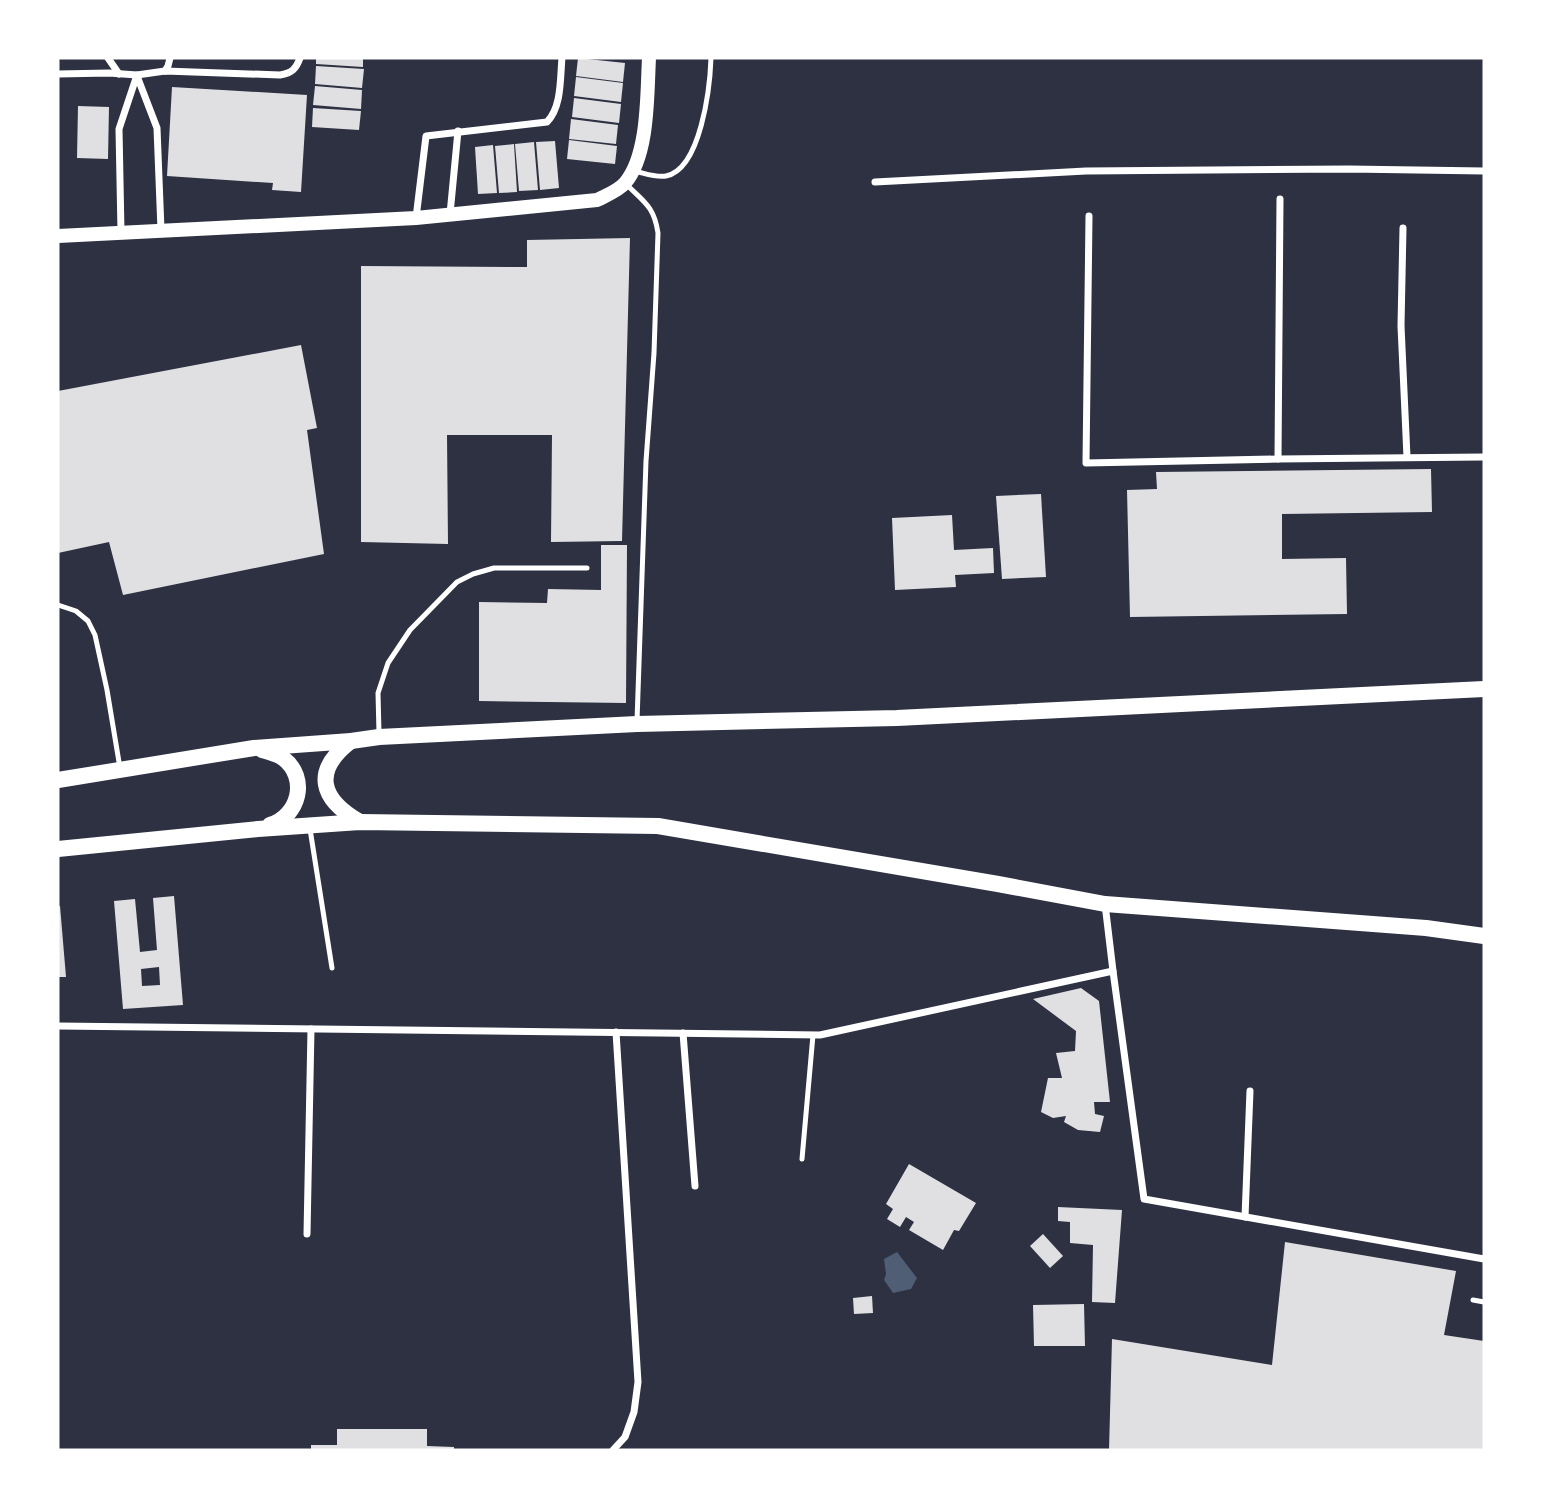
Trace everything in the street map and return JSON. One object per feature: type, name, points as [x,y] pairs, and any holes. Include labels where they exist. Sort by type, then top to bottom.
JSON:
[{"type":"main road","points":[[58,236],[416,218],[597,200],[617,190],[634,171],[644,132],[649,58]]},
{"type":"main road","points":[[58,780],[254,748],[379,737],[637,724],[897,718],[1484,689]]},
{"type":"main road","points":[[351,741],[333,757],[327,768],[326,779],[333,801],[360,821]]},
{"type":"main road","points":[[254,748],[283,758],[297,779],[298,792],[295,805],[287,815],[258,829]]},
{"type":"main road","points":[[58,849],[360,821],[658,827],[1105,904],[1426,928],[1484,936]]},
{"type":"street","points":[[108,58],[119,74]]},
{"type":"street","points":[[165,71],[170,58]]},
{"type":"street","points":[[58,74],[137,75],[165,71],[280,75],[295,70],[300,58]]},
{"type":"street","points":[[416,218],[426,136],[547,122],[556,107],[562,58]]},
{"type":"street","points":[[137,75],[157,128],[161,230]]},
{"type":"street","points":[[121,232],[119,130],[137,75]]},
{"type":"street","points":[[450,215],[458,131]]},
{"type":"street","points":[[875,182],[1086,172],[1349,169],[1484,171]]},
{"type":"street","points":[[1278,458],[1280,199]]},
{"type":"street","points":[[1088,216],[1086,463],[1278,458],[1484,457]]},
{"type":"street","points":[[1403,228],[1401,326],[1407,457]]},
{"type":"street","points":[[1105,904],[1144,1199],[1484,1259]]},
{"type":"street","points":[[58,1026],[813,1035],[1113,971]]},
{"type":"street","points":[[307,1234],[311,1029]]},
{"type":"street","points":[[613,1450],[625,1437],[634,1412],[638,1382],[616,1032]]},
{"type":"street","points":[[683,1033],[695,1186]]},
{"type":"street","points":[[1245,1217],[1250,1091]]},
{"type":"lane","points":[[634,171],[658,177],[667,176],[676,172],[691,155],[703,121],[711,58]]},
{"type":"lane","points":[[625,183],[653,210],[658,233],[654,353],[646,461],[637,724]]},
{"type":"lane","points":[[379,737],[378,693],[388,663],[410,630],[457,582],[494,568],[587,568]]},
{"type":"lane","points":[[58,605],[76,611],[88,621],[95,635],[120,770]]},
{"type":"lane","points":[[309,825],[332,968]]},
{"type":"lane","points":[[802,1159],[813,1035]]},
{"type":"lane","points":[[1473,1300],[1484,1302]]},
{"type":"water","points":[[897,1252],[917,1278],[911,1289],[893,1293],[884,1280],[884,1259]]},
{"type":"building","points":[[316,58],[363,58],[363,67],[316,64]]},
{"type":"building","points":[[578,58],[625,63],[623,82],[576,76]]},
{"type":"building","points":[[316,66],[364,69],[362,88],[315,84]]},
{"type":"building","points":[[576,77],[623,83],[621,102],[574,96]]},
{"type":"building","points":[[315,86],[362,90],[361,109],[313,105]]},
{"type":"building","points":[[172,87],[307,95],[301,192],[272,190],[273,183],[167,176]]},
{"type":"building","points":[[574,98],[621,104],[619,123],[572,117]]},
{"type":"building","points":[[78,106],[109,107],[108,159],[77,158]]},
{"type":"building","points":[[313,108],[361,111],[359,130],[312,127]]},
{"type":"building","points":[[571,119],[618,125],[616,144],[569,139]]},
{"type":"building","points":[[569,140],[617,146],[615,164],[567,159]]},
{"type":"building","points":[[555,141],[559,188],[540,190],[536,142]]},
{"type":"building","points":[[534,142],[538,190],[519,191],[515,144]]},
{"type":"building","points":[[514,144],[517,192],[499,193],[495,146]]},
{"type":"building","points":[[493,145],[497,193],[478,194],[475,147]]},
{"type":"building","points":[[630,238],[622,541],[551,542],[552,435],[447,435],[448,544],[361,542],[361,266],[527,267],[527,240]]},
{"type":"building","points":[[301,345],[317,428],[307,430],[324,554],[123,595],[109,542],[58,553],[58,391]]},
{"type":"building","points":[[1431,469],[1432,512],[1282,514],[1282,559],[1346,558],[1347,614],[1130,617],[1127,490],[1157,489],[1156,472]]},
{"type":"building","points":[[1041,494],[1046,577],[1002,579],[996,496]]},
{"type":"building","points":[[952,515],[954,550],[993,548],[994,573],[955,575],[956,587],[895,590],[892,518]]},
{"type":"building","points":[[601,545],[627,545],[626,703],[479,701],[479,602],[547,603],[548,589],[601,590]]},
{"type":"building","points":[[174,896],[183,1005],[123,1009],[114,901],[135,899],[140,952],[157,950],[153,898]],"holes":[[[159,967],[160,985],[142,986],[141,969]]]},
{"type":"building","points":[[60,906],[66,977],[58,977]]},
{"type":"building","points":[[1081,988],[1099,1001],[1110,1102],[1094,1102],[1095,1114],[1104,1116],[1100,1132],[1078,1130],[1064,1122],[1066,1116],[1053,1118],[1041,1112],[1048,1078],[1062,1078],[1056,1053],[1075,1051],[1076,1031],[1033,999]]},
{"type":"building","points":[[909,1164],[976,1203],[959,1231],[954,1230],[943,1250],[909,1230],[914,1222],[906,1217],[900,1227],[887,1219],[893,1209],[886,1204]]},
{"type":"building","points":[[1058,1207],[1122,1210],[1115,1303],[1092,1302],[1093,1245],[1070,1243],[1070,1222],[1058,1221]]},
{"type":"building","points":[[1043,1234],[1063,1256],[1050,1268],[1030,1246]]},
{"type":"building","points":[[1285,1242],[1456,1271],[1444,1335],[1484,1341],[1484,1450],[1109,1450],[1112,1339],[1272,1365]]},
{"type":"building","points":[[872,1296],[873,1313],[854,1314],[853,1298]]},
{"type":"building","points":[[1084,1304],[1085,1346],[1034,1346],[1033,1305]]},
{"type":"building","points":[[337,1429],[427,1429],[427,1446],[454,1447],[454,1450],[311,1450],[311,1445],[337,1445]]}]
